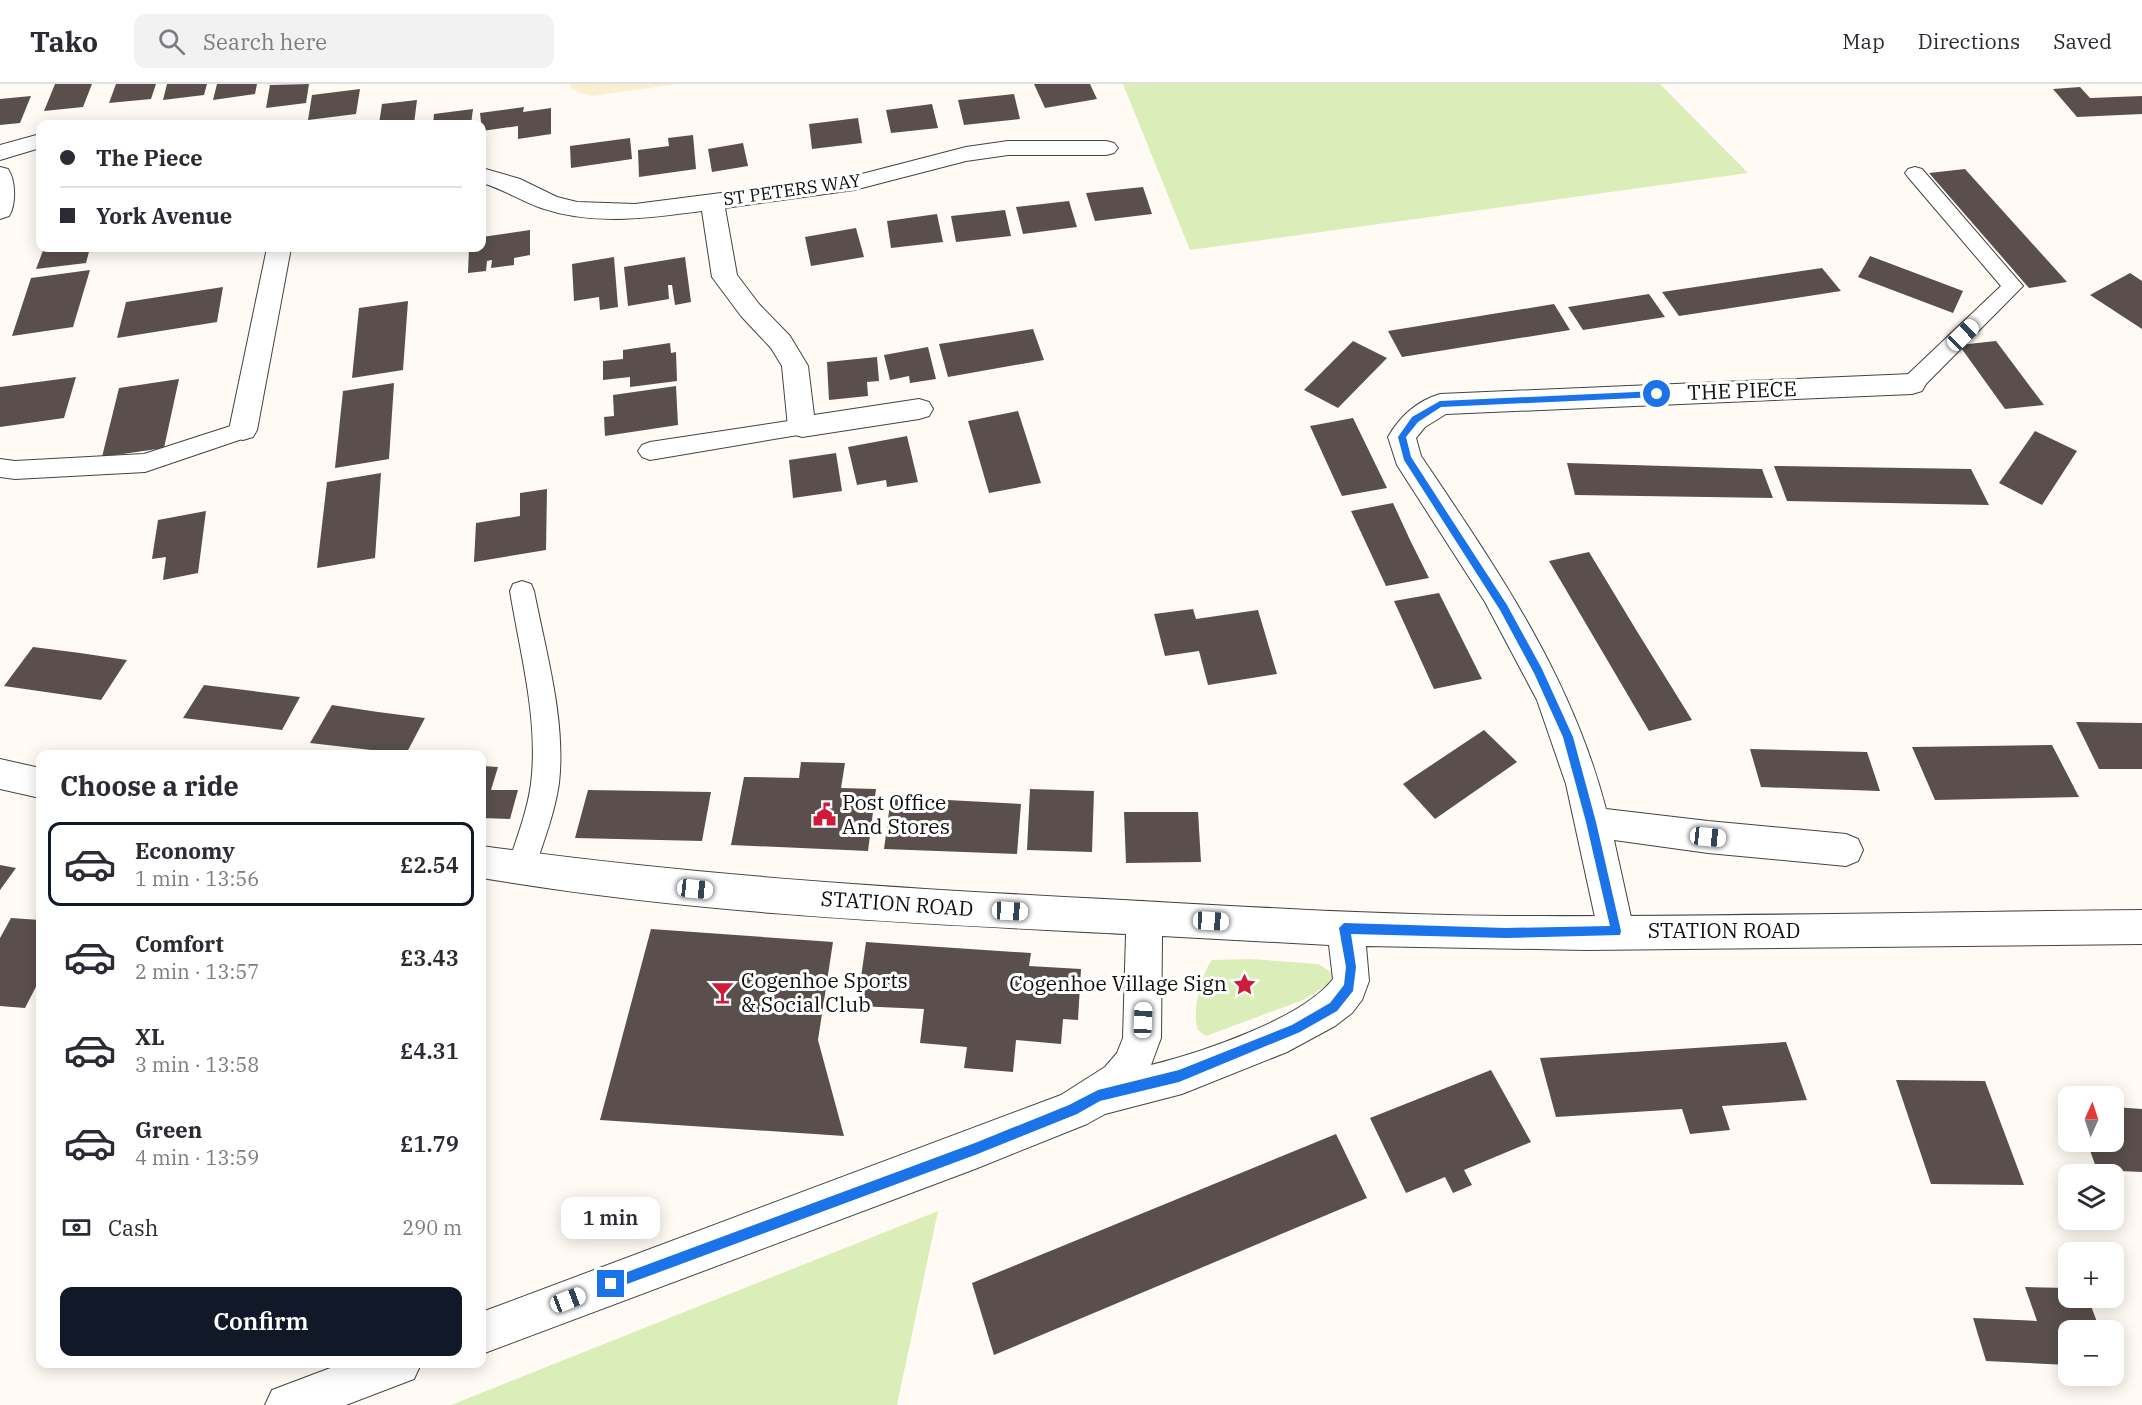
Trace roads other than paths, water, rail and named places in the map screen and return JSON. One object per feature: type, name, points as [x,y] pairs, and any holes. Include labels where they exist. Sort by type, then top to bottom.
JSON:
[{"type":"street","points":[[0,153],[36,142]]},
{"type":"street","name":"ST PETERS WAY","points":[[486,177],[512,184],[548,202],[577,210],[635,212],[854,183],[966,154],[1008,148],[1106,148]]},
{"type":"street","points":[[0,174],[2,203],[0,212]]},
{"type":"street","points":[[712,201],[725,277],[750,310],[782,342],[795,366],[802,427],[919,410]]},
{"type":"street","points":[[243,430],[278,252]]},
{"type":"street","name":"THE PIECE","points":[[1616,931],[1591,822],[1568,737],[1538,671],[1503,607],[1407,458],[1402,437],[1415,420],[1440,404],[1912,384]]},
{"type":"street","points":[[0,774],[36,782]]},
{"type":"street","points":[[1591,822],[1708,837],[1846,850]]},
{"type":"street","name":"STATION ROAD","points":[[486,863],[603,879],[741,894],[921,907],[1344,928],[1506,933],[2142,927]]},
{"type":"street","points":[[486,1332],[975,1149],[1073,1110],[1098,1096],[1119,1081],[1131,1066],[1142,1038],[1144,918]]},
{"type":"street","points":[[1098,1096],[1199,1069],[1296,1029],[1328,1011],[1349,987],[1351,967],[1344,928]]},
{"type":"street","points":[[287,1405],[388,1368]]},
{"type":"lane","name":"THE PIECE","points":[[1912,384],[2013,286],[1915,173]]},
{"type":"lane","points":[[650,451],[802,427]]},
{"type":"lane","points":[[0,468],[15,470],[145,464],[243,430]]},
{"type":"lane","points":[[521,868],[540,808],[546,760],[541,705],[522,591]]},
{"type":"place","name":"Post Office And Stores","points":[[824,815]]},
{"type":"place","name":"Cogenhoe Village Sign","points":[[1245,984]]},
{"type":"place","name":"Cogenhoe Sports & Social Club","points":[[723,993]]}]
